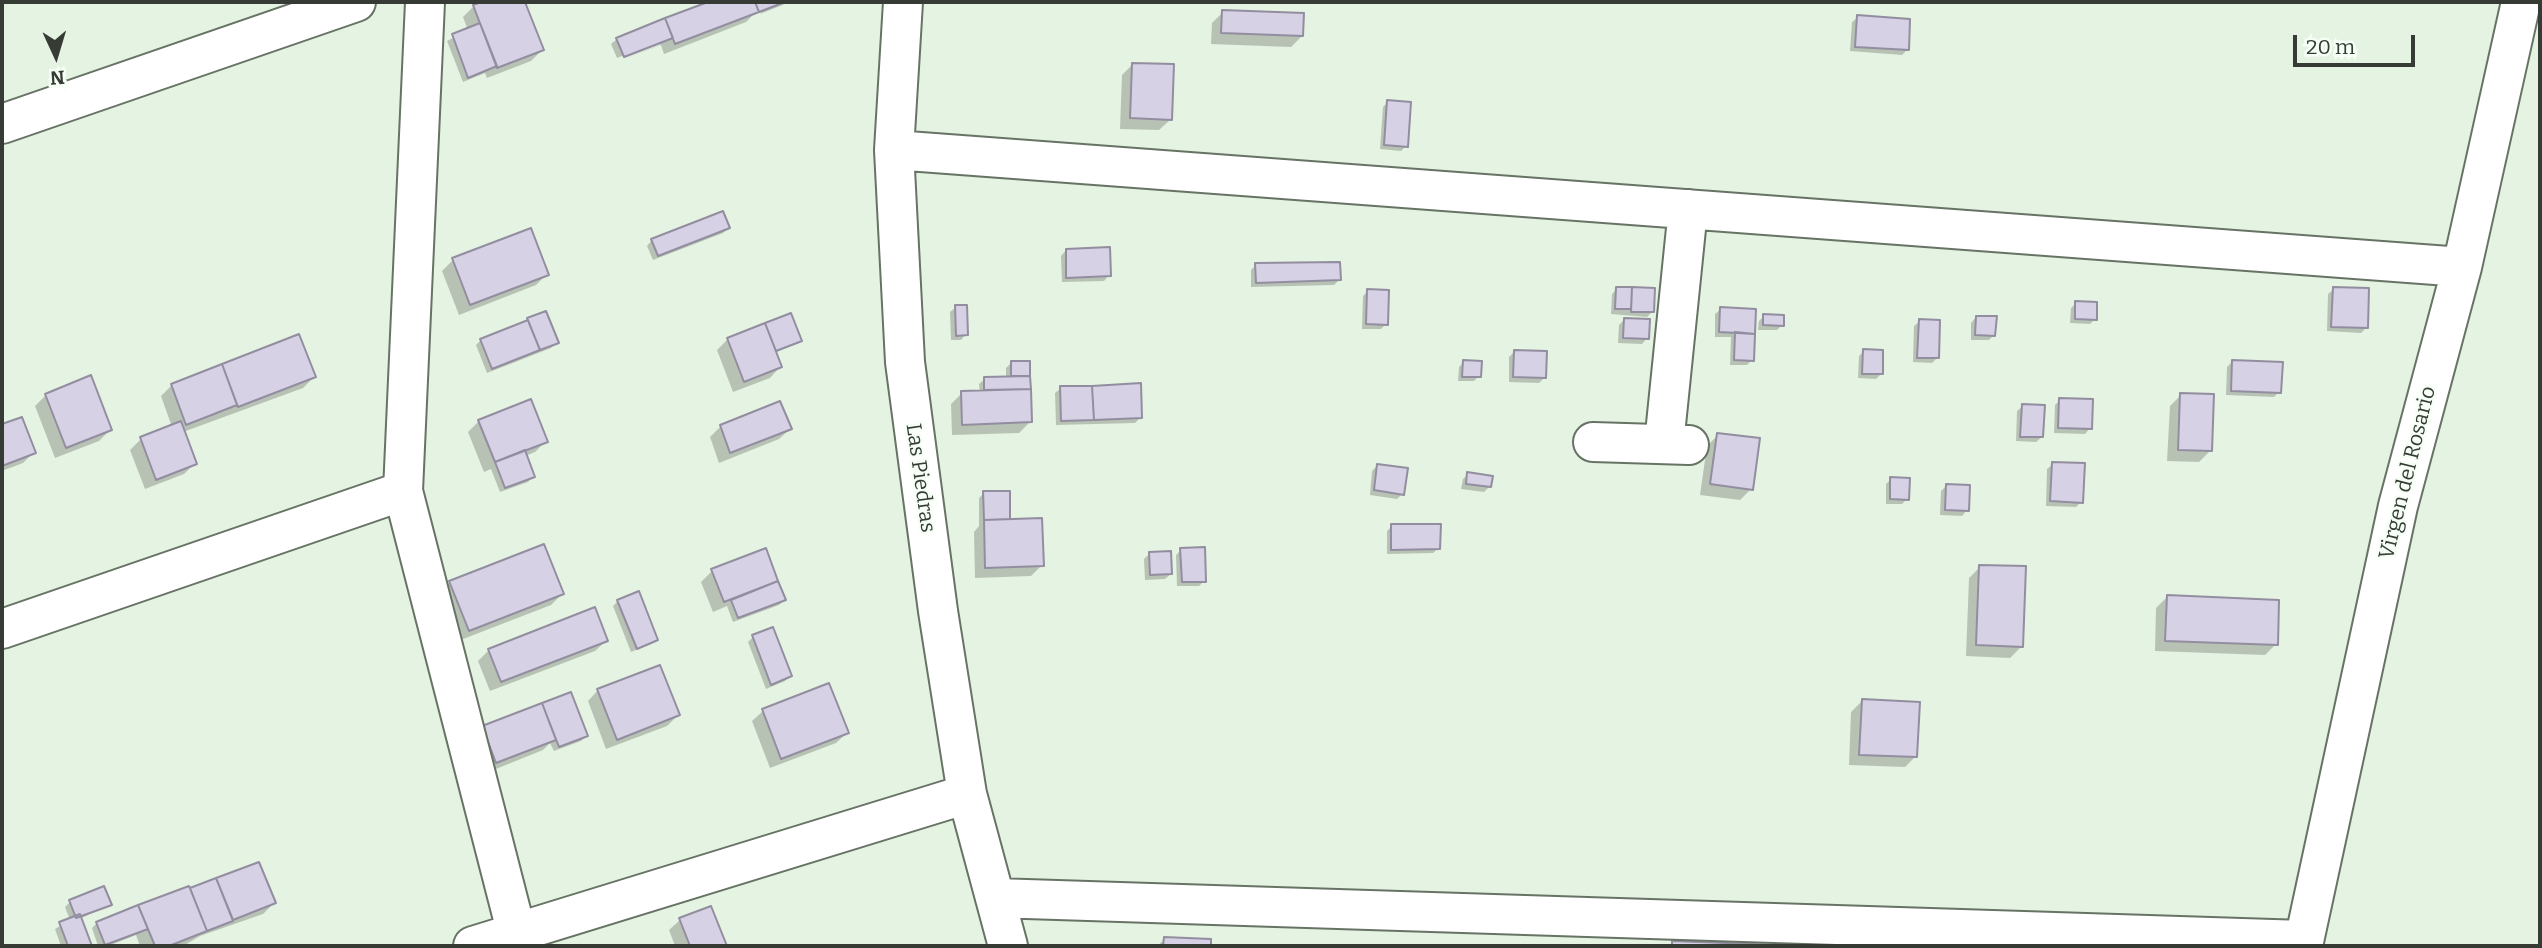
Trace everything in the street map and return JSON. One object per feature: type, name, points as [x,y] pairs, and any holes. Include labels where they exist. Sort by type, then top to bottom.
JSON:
[{"type":"street","points":[[2,124],[356,2]]},
{"type":"street","points":[[425,2],[403,491],[518,939]]},
{"type":"street","name":"Las Piedras","points":[[902,2],[894,150],[905,362],[938,611],[967,794],[1008,946]]},
{"type":"street","name":"Virgen del Rosario","points":[[2304,943],[2398,506],[2462,267],[2521,2]]},
{"type":"street","points":[[894,150],[2462,267]]},
{"type":"street","points":[[1593,442],[1676,445],[1688,209]]},
{"type":"street","points":[[2,629],[403,491]]},
{"type":"street","points":[[473,946],[518,939],[967,794]]},
{"type":"street","points":[[995,898],[2304,943]]},
{"type":"building","points":[[481,2],[525,2],[544,50],[497,68],[473,5]]},
{"type":"building","points":[[708,2],[755,2],[759,12],[675,44],[665,18]]},
{"type":"building","points":[[755,2],[785,2],[759,12]]},
{"type":"building","points":[[1222,10],[1304,13],[1303,36],[1221,33]]},
{"type":"building","points":[[1857,15],[1910,19],[1909,50],[1855,47]]},
{"type":"building","points":[[665,18],[673,38],[624,57],[616,38]]},
{"type":"building","points":[[480,23],[497,66],[468,78],[452,34]]},
{"type":"building","points":[[1132,63],[1174,64],[1172,120],[1130,118]]},
{"type":"building","points":[[1387,100],[1411,102],[1408,147],[1384,145]]},
{"type":"building","points":[[723,211],[730,228],[658,256],[651,239]]},
{"type":"building","points":[[531,228],[549,275],[470,305],[452,258]]},
{"type":"building","points":[[1110,247],[1111,276],[1066,278],[1066,249]]},
{"type":"building","points":[[1340,262],[1341,280],[1256,283],[1255,263]]},
{"type":"building","points":[[1616,287],[1632,287],[1631,309],[1615,309]]},
{"type":"building","points":[[1632,287],[1655,288],[1654,312],[1631,312]]},
{"type":"building","points":[[2333,287],[2369,288],[2368,328],[2331,327]]},
{"type":"building","points":[[1367,289],[1389,290],[1388,325],[1366,324]]},
{"type":"building","points":[[2075,301],[2097,302],[2097,320],[2075,319]]},
{"type":"building","points":[[955,305],[967,305],[968,335],[956,336]]},
{"type":"building","points":[[1720,307],[1756,309],[1755,334],[1719,332]]},
{"type":"building","points":[[546,311],[559,343],[540,350],[527,318]]},
{"type":"building","points":[[791,313],[802,341],[776,351],[765,323]]},
{"type":"building","points":[[1763,314],[1784,315],[1784,326],[1763,325]]},
{"type":"building","points":[[1976,316],[1997,316],[1995,336],[1975,335]]},
{"type":"building","points":[[1624,318],[1650,319],[1649,339],[1623,338]]},
{"type":"building","points":[[1919,319],[1940,320],[1939,358],[1917,358]]},
{"type":"building","points":[[528,320],[540,350],[492,369],[480,339]]},
{"type":"building","points":[[765,323],[782,367],[744,382],[727,338]]},
{"type":"building","points":[[1735,332],[1755,334],[1754,361],[1734,360]]},
{"type":"building","points":[[299,334],[316,377],[238,407],[222,364]]},
{"type":"building","points":[[1863,349],[1883,350],[1883,374],[1862,374]]},
{"type":"building","points":[[1514,350],[1547,351],[1546,378],[1513,377]]},
{"type":"building","points":[[1463,360],[1482,361],[1481,377],[1462,377]]},
{"type":"building","points":[[2232,360],[2283,362],[2281,393],[2231,391]]},
{"type":"building","points":[[1011,361],[1030,361],[1030,376],[1011,376]]},
{"type":"building","points":[[222,364],[237,405],[186,425],[171,384]]},
{"type":"building","points":[[91,375],[112,430],[66,448],[45,394]]},
{"type":"building","points":[[1030,376],[1031,389],[984,390],[984,377]]},
{"type":"building","points":[[1141,383],[1142,418],[1094,420],[1092,386]]},
{"type":"building","points":[[1060,386],[1092,386],[1094,420],[1061,421]]},
{"type":"building","points":[[1031,389],[1032,422],[962,425],[961,391]]},
{"type":"building","points":[[2180,393],[2214,394],[2212,451],[2178,450]]},
{"type":"building","points":[[2059,398],[2093,399],[2092,429],[2058,428]]},
{"type":"building","points":[[531,399],[548,442],[495,462],[478,420]]},
{"type":"building","points":[[780,401],[792,429],[730,453],[720,425]]},
{"type":"building","points":[[2022,404],[2045,405],[2043,437],[2020,437]]},
{"type":"building","points":[[22,417],[36,453],[2,466],[2,424]]},
{"type":"building","points":[[181,421],[197,464],[156,480],[140,437]]},
{"type":"building","points":[[1717,433],[1760,438],[1753,490],[1710,484]]},
{"type":"building","points":[[525,450],[535,477],[505,488],[495,462]]},
{"type":"building","points":[[2052,462],[2085,463],[2083,503],[2050,501]]},
{"type":"building","points":[[1377,464],[1408,468],[1404,495],[1374,490]]},
{"type":"building","points":[[1467,472],[1493,476],[1491,487],[1466,484]]},
{"type":"building","points":[[1890,477],[1910,478],[1909,500],[1890,499]]},
{"type":"building","points":[[1946,484],[1970,485],[1969,511],[1945,510]]},
{"type":"building","points":[[983,491],[1010,491],[1010,519],[984,520]]},
{"type":"building","points":[[1042,518],[1044,566],[985,568],[984,520]]},
{"type":"building","points":[[1391,524],[1441,524],[1440,549],[1391,550]]},
{"type":"building","points":[[544,544],[564,594],[469,631],[449,581]]},
{"type":"building","points":[[1205,547],[1206,582],[1182,582],[1180,548]]},
{"type":"building","points":[[766,548],[778,581],[724,602],[711,569]]},
{"type":"building","points":[[1171,551],[1172,574],[1150,575],[1149,552]]},
{"type":"building","points":[[1979,565],[2026,566],[2023,647],[1976,645]]},
{"type":"building","points":[[778,581],[786,600],[738,618],[731,600]]},
{"type":"building","points":[[639,591],[658,640],[637,649],[617,600]]},
{"type":"building","points":[[2167,595],[2279,600],[2278,645],[2165,641]]},
{"type":"building","points":[[595,607],[608,641],[501,682],[488,649]]},
{"type":"building","points":[[773,627],[792,676],[771,685],[752,635]]},
{"type":"building","points":[[660,665],[680,715],[617,740],[597,689]]},
{"type":"building","points":[[829,683],[849,733],[781,759],[762,709]]},
{"type":"building","points":[[571,692],[588,736],[559,747],[542,703]]},
{"type":"building","points":[[1862,699],[1920,702],[1917,757],[1859,755]]},
{"type":"building","points":[[542,703],[556,740],[496,763],[482,726]]},
{"type":"building","points":[[259,862],[276,903],[233,920],[216,878]]},
{"type":"building","points":[[216,878],[233,921],[207,931],[190,888]]},
{"type":"building","points":[[104,886],[112,905],[76,918],[69,900]]},
{"type":"building","points":[[189,886],[207,931],[169,946],[155,946],[138,905]]},
{"type":"building","points":[[138,905],[148,929],[105,945],[96,922]]},
{"type":"building","points":[[711,906],[727,946],[690,946],[679,918]]},
{"type":"building","points":[[80,914],[92,946],[68,946],[59,922]]},
{"type":"building","points":[[1164,937],[1211,939],[1211,946],[1163,946]]},
{"type":"building","points":[[1672,941],[1779,945],[1779,946],[1672,946]]}]
